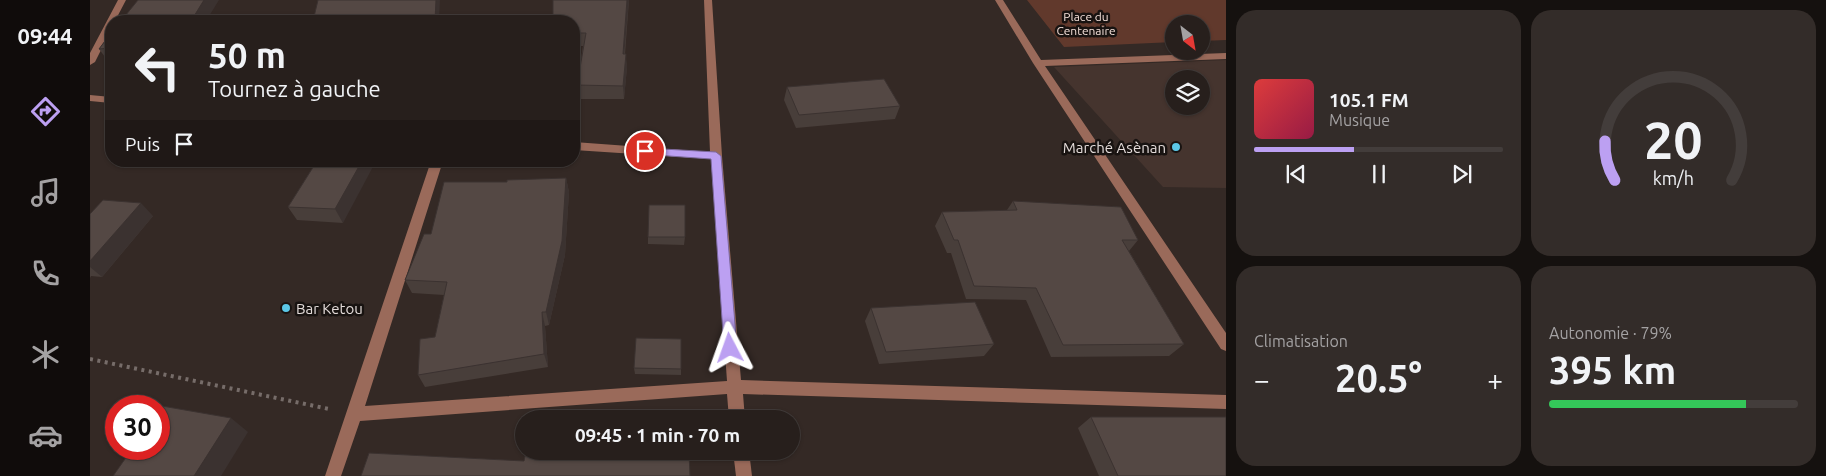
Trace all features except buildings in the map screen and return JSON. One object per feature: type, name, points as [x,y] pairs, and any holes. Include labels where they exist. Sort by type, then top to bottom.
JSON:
[{"type":"street","points":[[114,15],[122,0]]},
{"type":"street","points":[[708,0],[716,156],[736,410]]},
{"type":"street","points":[[999,0],[1226,345]]},
{"type":"street","points":[[90,62],[105,33]]},
{"type":"street","points":[[1038,62],[1226,56]]},
{"type":"street","points":[[90,98],[105,99]]},
{"type":"street","points":[[580,146],[716,156]]},
{"type":"street","points":[[333,476],[435,167]]},
{"type":"street","points":[[355,414],[733,387],[1226,402]]},
{"type":"street","points":[[742,460],[744,476]]},
{"type":"path","points":[[90,359],[355,414]]},
{"type":"shaded area","name":"Marché Asènan","points":[[1226,60],[1226,188],[1163,187],[1054,67]]},
{"type":"green space","name":"Place du Centenaire","points":[[1027,0],[1226,0],[1226,40],[1210,41],[1210,15],[1165,15],[1165,42],[1064,47]]},
{"type":"place","name":"Marché Asènan","points":[[1176,147]]},
{"type":"place","name":"Bar Ketou","points":[[286,308]]},
{"type":"route","points":[[645,151],[716,156],[730,348]]}]
